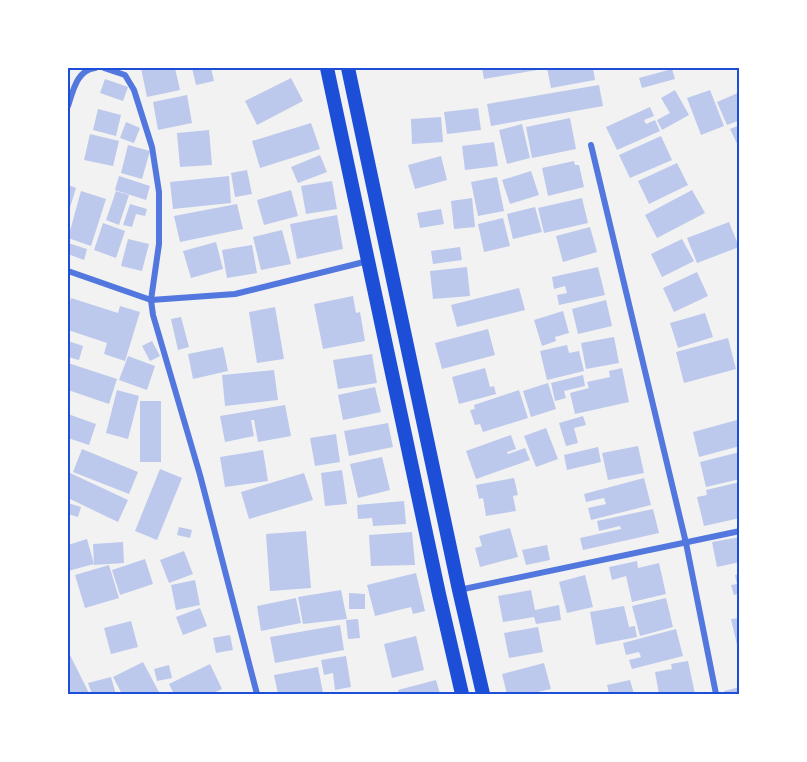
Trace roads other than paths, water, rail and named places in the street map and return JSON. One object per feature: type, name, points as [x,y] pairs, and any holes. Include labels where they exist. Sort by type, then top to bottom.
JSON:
[{"type":"main road","points":[[327,68],[462,694]]},
{"type":"main road","points":[[348,68],[483,694]]},
{"type":"street","points":[[68,106],[82,73],[89,68],[95,68]]},
{"type":"street","points":[[109,68],[125,75],[134,90],[152,147],[159,192],[159,244],[151,300],[155,323],[200,475],[257,694]]},
{"type":"street","points":[[591,145],[686,543],[716,694]]},
{"type":"street","points":[[68,271],[151,300],[235,294],[369,261]]},
{"type":"street","points":[[459,590],[740,531]]}]
